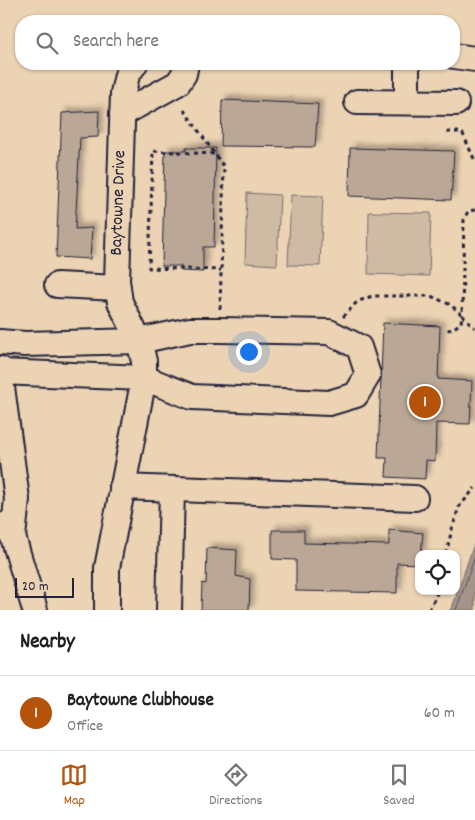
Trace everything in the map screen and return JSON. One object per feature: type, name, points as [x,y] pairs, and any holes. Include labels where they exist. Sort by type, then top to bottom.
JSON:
[{"type":"street","points":[[460,57],[475,60]]},
{"type":"street","name":"Baytowne Drive","points":[[107,610],[107,568],[144,378],[144,361],[139,341],[120,302],[118,288],[123,93],[127,75],[131,70]]},
{"type":"street","points":[[122,114],[178,83],[185,70]]},
{"type":"street","points":[[407,70],[407,102]]},
{"type":"street","points":[[356,102],[456,103]]},
{"type":"street","points":[[56,285],[118,288]]},
{"type":"street","points":[[0,342],[24,344],[139,341],[190,330],[330,332],[360,347],[368,375],[356,395],[328,403],[192,397],[144,378],[0,372],[17,499],[13,537]]},
{"type":"street","points":[[122,486],[414,498]]},
{"type":"street","points":[[169,610],[172,489]]},
{"type":"street","points":[[0,509],[13,537],[35,610]]},
{"type":"path","points":[[184,110],[224,167],[219,330]]},
{"type":"path","points":[[447,132],[461,132],[463,134],[475,161]]},
{"type":"path","points":[[214,154],[153,151],[149,268],[221,270]]},
{"type":"path","points":[[444,331],[452,329],[461,323],[464,220],[468,211],[475,210]]},
{"type":"path","points":[[330,332],[357,302],[372,296],[431,296],[451,305],[475,328]]},
{"type":"path","points":[[447,550],[459,507],[475,488]]},
{"type":"path","points":[[429,610],[436,595]]},
{"type":"shaded area","points":[[247,193],[280,195],[277,265],[245,263]]},
{"type":"shaded area","points":[[291,195],[323,196],[320,266],[288,265]]},
{"type":"shaded area","points":[[369,212],[431,213],[429,276],[368,274]]},
{"type":"water","points":[[475,541],[475,610],[450,610],[456,595],[460,595],[460,585]]},
{"type":"building","points":[[222,100],[318,104],[315,147],[221,146]]},
{"type":"building","points":[[99,111],[98,137],[80,138],[75,229],[92,228],[90,259],[56,257],[62,113]]},
{"type":"building","points":[[186,148],[216,148],[214,247],[203,247],[203,272],[181,271],[181,266],[162,266],[165,151],[186,151]]},
{"type":"building","points":[[350,148],[454,151],[451,200],[349,196]]},
{"type":"building","points":[[383,323],[440,326],[438,379],[472,381],[470,424],[436,423],[435,461],[426,460],[425,479],[386,477],[387,458],[378,458]]},
{"type":"building","points":[[272,530],[304,530],[304,543],[389,545],[389,530],[423,533],[421,550],[415,550],[415,564],[397,563],[397,593],[296,591],[296,560],[272,559]]},
{"type":"building","points":[[207,548],[237,550],[236,576],[250,579],[249,610],[201,610],[202,583],[206,584]]},
{"type":"place","name":"Baytowne Clubhouse","points":[[425,402]]}]
